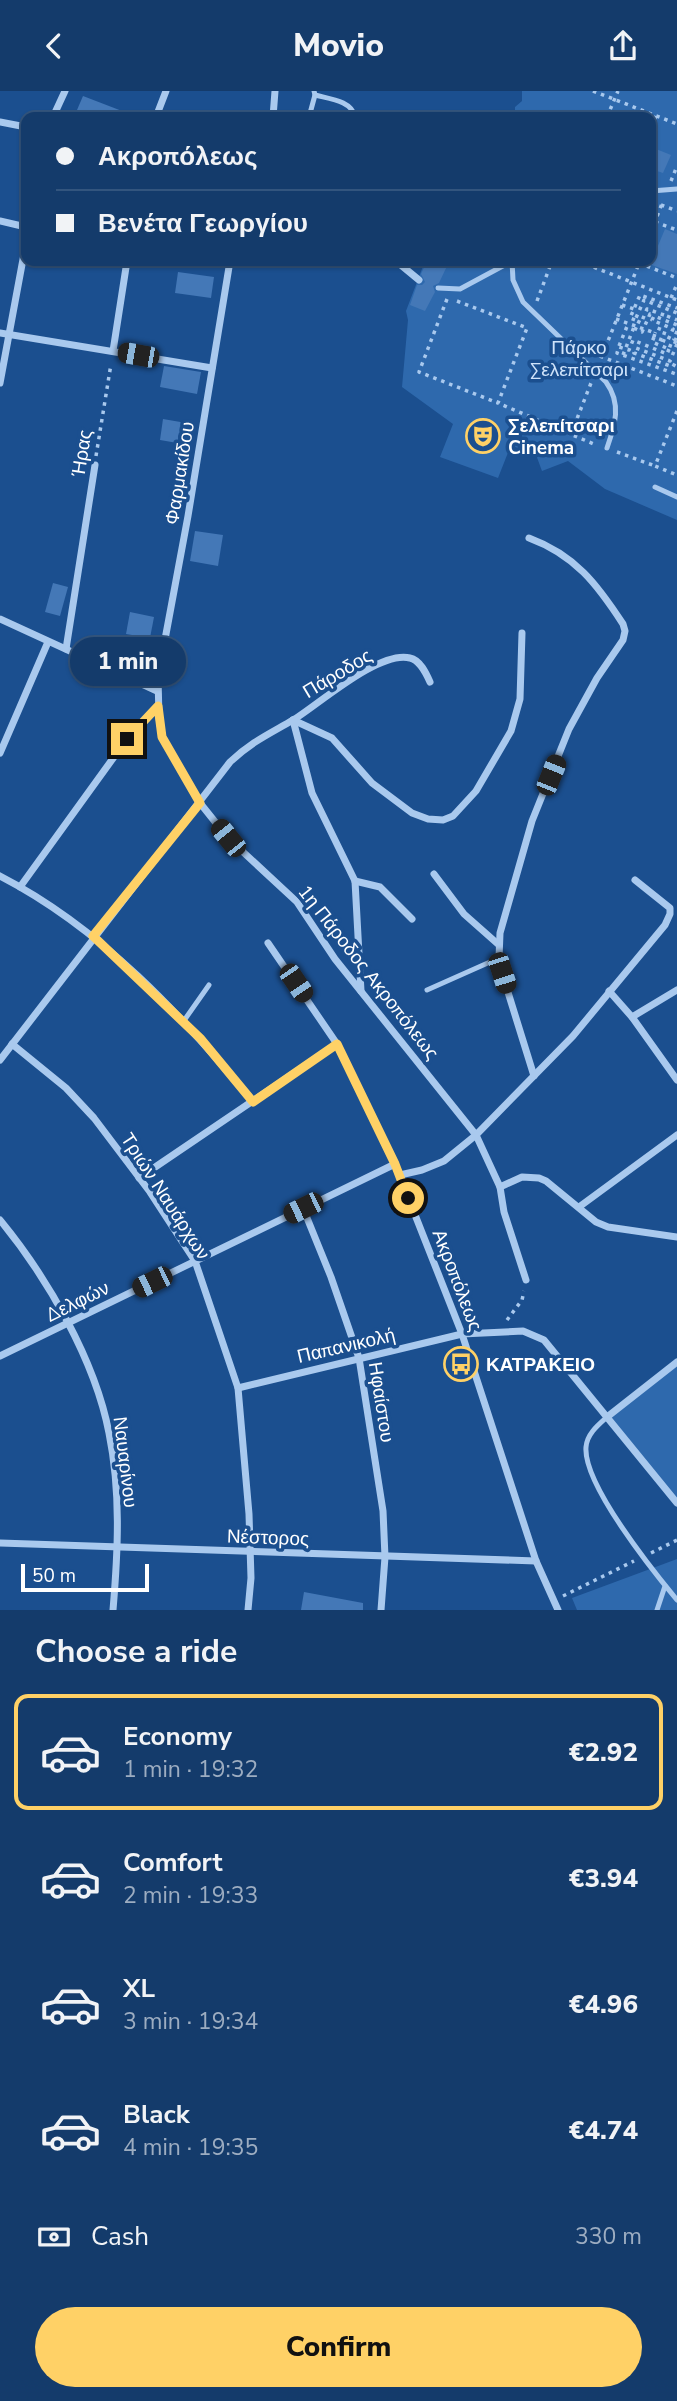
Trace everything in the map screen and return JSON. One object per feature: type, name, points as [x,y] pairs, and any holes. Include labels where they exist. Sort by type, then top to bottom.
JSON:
[{"type":"street","points":[[54,112],[65,91]]},
{"type":"street","points":[[158,112],[166,91]]},
{"type":"street","points":[[274,112],[275,91]]},
{"type":"street","points":[[0,123],[21,126]]},
{"type":"street","points":[[0,221],[21,226]]},
{"type":"street","points":[[0,383],[22,266]]},
{"type":"street","points":[[113,351],[126,266]]},
{"type":"street","name":"Φαρμακίδου","points":[[157,691],[229,266]]},
{"type":"street","points":[[402,266],[419,280]]},
{"type":"street","points":[[0,333],[212,368]]},
{"type":"street","name":"Ήρας","points":[[66,649],[95,465]]},
{"type":"street","points":[[529,538],[562,553],[589,577],[623,624],[625,631],[618,647],[582,703],[560,752],[524,847],[506,908],[499,958],[534,1076]]},
{"type":"street","points":[[0,619],[157,691],[162,737],[200,803]]},
{"type":"street","points":[[293,720],[332,738],[372,783],[412,813],[428,819],[443,820],[453,816],[476,791],[511,731],[520,699],[522,633]]},
{"type":"street","points":[[0,753],[48,642]]},
{"type":"street","name":"Πάροδος","points":[[293,720],[352,678],[395,658],[410,657],[417,661],[430,682]]},
{"type":"street","points":[[20,887],[127,739],[158,706]]},
{"type":"street","points":[[0,1060],[93,936],[230,762],[244,749],[293,720]]},
{"type":"street","points":[[293,720],[312,793],[355,881],[361,992]]},
{"type":"street","name":"1η Πάροδος Ακροπόλεως","points":[[200,803],[228,838],[297,902],[335,959],[476,1135],[500,1187],[503,1212],[526,1280]]},
{"type":"street","points":[[434,874],[464,914],[499,945]]},
{"type":"street","points":[[0,876],[93,936],[201,1039],[253,1102]]},
{"type":"street","points":[[400,1175],[444,1161],[476,1135],[573,1036],[665,925],[670,913],[666,903],[635,880]]},
{"type":"street","points":[[355,881],[380,887],[412,919]]},
{"type":"street","name":"Ακροπόλεως","points":[[268,943],[337,1044],[400,1175],[462,1334],[536,1561],[558,1610]]},
{"type":"street","points":[[632,1017],[677,990]]},
{"type":"street","points":[[609,991],[632,1017],[677,1080]]},
{"type":"street","name":"Τριών Ναυάρχων","points":[[12,1044],[66,1088],[94,1118],[139,1178],[195,1261],[237,1388],[249,1514],[248,1610]]},
{"type":"street","points":[[139,1178],[337,1044]]},
{"type":"street","points":[[579,1207],[677,1135]]},
{"type":"street","name":"Δελφών","points":[[0,1356],[395,1164]]},
{"type":"street","points":[[500,1187],[522,1177],[538,1178],[547,1181],[596,1221],[608,1227],[677,1237]]},
{"type":"street","name":"Ηφαίστου","points":[[303,1208],[359,1358],[378,1475],[385,1557],[381,1610]]},
{"type":"street","name":"Ναυαρίνου","points":[[0,1220],[34,1264],[66,1323],[90,1370],[106,1420],[114,1472],[118,1548],[113,1610]]},
{"type":"street","name":"Παπανικολή","points":[[237,1388],[462,1334],[523,1331],[544,1340],[607,1417]]},
{"type":"street","points":[[677,1362],[607,1417],[677,1503]]},
{"type":"street","name":"Νέστορος","points":[[0,1543],[536,1561]]},
{"type":"lane","points":[[310,112],[315,93],[348,105],[354,112]]},
{"type":"lane","points":[[656,191],[677,189]]},
{"type":"lane","points":[[438,288],[460,289],[503,266]]},
{"type":"lane","points":[[512,266],[513,280],[518,293],[533,312],[596,371],[614,392],[617,412],[607,449]]},
{"type":"lane","points":[[655,487],[677,498]]},
{"type":"lane","points":[[427,990],[499,958]]},
{"type":"lane","points":[[183,1021],[209,985]]},
{"type":"lane","points":[[607,1417],[591,1433],[586,1444],[592,1477],[616,1517],[677,1600]]},
{"type":"lane","points":[[657,1610],[666,1586]]},
{"type":"path","points":[[593,91],[646,112]]},
{"type":"path","points":[[609,112],[618,91]]},
{"type":"path","points":[[656,116],[677,124]]},
{"type":"path","points":[[670,165],[677,167]]},
{"type":"path","points":[[656,203],[677,211]]},
{"type":"path","points":[[656,222],[677,230]]},
{"type":"path","points":[[498,403],[550,266]]},
{"type":"path","points":[[591,266],[677,300]]},
{"type":"path","points":[[570,435],[637,266]]},
{"type":"path","points":[[648,266],[677,278]]},
{"type":"path","points":[[671,297],[677,284]]},
{"type":"path","points":[[630,351],[634,309],[643,287]]},
{"type":"path","points":[[451,289],[419,372],[570,435],[677,475]]},
{"type":"path","points":[[640,295],[677,311]]},
{"type":"path","points":[[447,297],[527,328]]},
{"type":"path","points":[[667,353],[640,361],[617,352],[644,300],[677,311]]},
{"type":"path","points":[[622,305],[634,309]]},
{"type":"path","points":[[616,319],[641,323],[647,309],[677,322]]},
{"type":"path","points":[[619,312],[655,335]]},
{"type":"path","points":[[653,318],[677,322]]},
{"type":"path","points":[[646,329],[653,318]]},
{"type":"path","points":[[653,318],[664,328],[670,361],[676,356]]},
{"type":"path","points":[[664,328],[657,328],[652,342],[667,353],[673,367],[676,356]]},
{"type":"path","points":[[661,380],[667,353],[677,331]]},
{"type":"path","points":[[609,338],[642,355],[667,353]]},
{"type":"path","points":[[630,351],[633,340],[676,356]]},
{"type":"path","points":[[617,363],[636,348],[667,353]]},
{"type":"path","name":"Ήρας","points":[[95,465],[113,351]]},
{"type":"path","points":[[590,352],[677,386]]},
{"type":"path","points":[[667,353],[676,374],[677,371]]},
{"type":"path","points":[[640,361],[642,355]]},
{"type":"path","points":[[655,466],[677,411]]},
{"type":"path","points":[[498,1333],[522,1300],[526,1280]]},
{"type":"path","points":[[554,1601],[677,1540]]},
{"type":"green space","name":"Πάρκο Σελεπίτσαρι","points":[[522,91],[677,91],[677,520],[605,489],[568,461],[542,471],[532,444],[520,449],[511,445],[498,478],[440,457],[453,424],[402,387],[408,320],[406,311],[423,266],[656,266],[656,112],[515,112],[515,107],[522,101]]},
{"type":"green space","points":[[677,1363],[677,1503],[607,1417]]},
{"type":"green space","points":[[677,1559],[677,1610],[577,1610],[572,1598]]},
{"type":"building","points":[[83,96],[125,112],[76,112]]},
{"type":"building","points":[[656,149],[671,155],[663,173],[656,171]]},
{"type":"building","points":[[665,229],[677,234],[677,274],[654,266],[656,251]]},
{"type":"building","points":[[425,266],[447,266],[439,283],[433,286],[435,292],[425,311],[410,305],[417,285],[425,282],[421,274]]},
{"type":"building","points":[[178,272],[214,277],[211,298],[175,293]]},
{"type":"building","points":[[164,366],[201,372],[197,394],[160,387]]},
{"type":"building","points":[[163,419],[192,424],[189,445],[160,440]]},
{"type":"building","points":[[195,531],[223,535],[218,566],[190,561]]},
{"type":"building","points":[[53,583],[68,587],[60,616],[45,612]]},
{"type":"building","points":[[130,612],[154,617],[150,638],[126,634]]},
{"type":"building","points":[[304,1592],[363,1603],[363,1610],[301,1610]]},
{"type":"place","name":"Σελεπίτσαρι Cinema","points":[[483,436]]},
{"type":"place","name":"ΚΑΤΡΑΚΕΙΟ","points":[[461,1364]]},
{"type":"route","points":[[127,739],[158,706],[162,737],[200,803],[93,936],[201,1039],[253,1102],[337,1044],[395,1164],[408,1198]]}]
